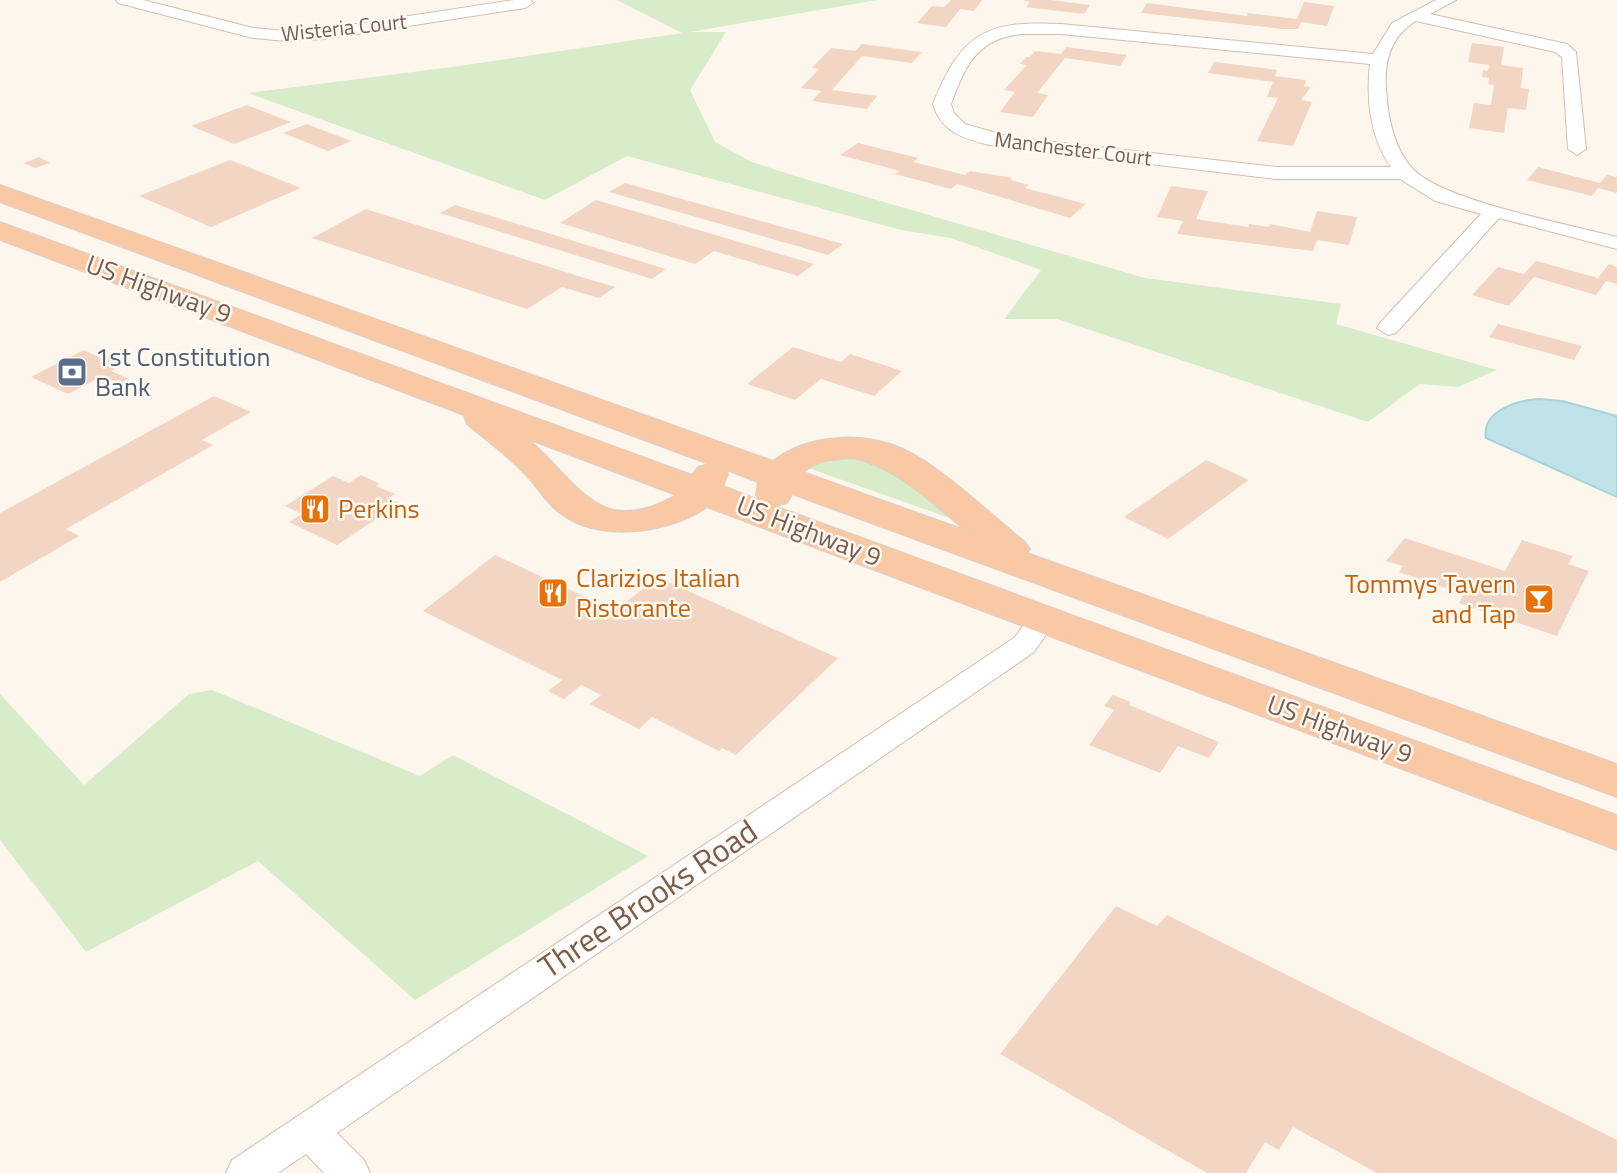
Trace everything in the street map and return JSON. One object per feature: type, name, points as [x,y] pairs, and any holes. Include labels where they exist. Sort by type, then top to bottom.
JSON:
[{"type":"highway","name":"US Highway 9","points":[[0,193],[1617,781]]},
{"type":"highway","name":"US Highway 9","points":[[0,230],[1617,833]]},
{"type":"highway","points":[[458,400],[539,468],[569,504],[586,513],[620,520],[660,516],[681,508],[704,492],[710,473],[704,459],[690,444]]},
{"type":"highway","points":[[798,527],[781,510],[774,495],[777,476],[799,458],[830,449],[853,449],[889,456],[903,463],[1042,573]]},
{"type":"street","name":"Wisteria Court","points":[[124,0],[253,33],[286,36],[324,34],[525,3]]},
{"type":"street","points":[[1448,0],[1415,16],[1391,33],[1381,60],[1377,89],[1381,124],[1404,173],[1426,190],[1442,197],[1617,243]]},
{"type":"street","points":[[1415,16],[1551,45],[1570,56],[1577,149]]},
{"type":"street","name":"Manchester Court","points":[[1381,60],[1072,30],[1030,29],[1001,33],[975,44],[942,104],[943,113],[951,122],[982,137],[1010,143],[1264,172],[1404,173]]},
{"type":"street","points":[[1388,328],[1494,212]]},
{"type":"street","name":"Three Brooks Road","points":[[246,1173],[1024,645],[1043,619]]},
{"type":"street","points":[[309,1130],[350,1173]]},
{"type":"green space","points":[[617,0],[877,0],[690,32],[726,32],[690,90],[715,142],[752,162],[795,176],[1145,278],[1341,304],[1336,324],[1497,370],[1458,387],[1420,384],[1368,422],[1057,319],[1004,319],[1041,270],[951,238],[901,230],[627,156],[545,200],[248,93],[452,67],[682,33]]},
{"type":"green space","points":[[858,457],[906,476],[950,518],[805,467],[820,460]]},
{"type":"green space","points":[[212,690],[420,776],[453,755],[648,856],[415,1000],[258,861],[86,952],[0,840],[0,694],[84,785],[189,694]]},
{"type":"water","points":[[1539,399],[1562,401],[1617,416],[1617,497],[1486,438],[1489,421],[1495,414],[1512,405]]},
{"type":"building","points":[[951,0],[982,0],[974,11],[960,9],[946,27],[917,23],[932,6],[944,7]]},
{"type":"building","points":[[1023,0],[1090,5],[1084,14],[1026,7],[1030,2]]},
{"type":"building","points":[[1304,2],[1334,6],[1327,26],[1301,22],[1298,29],[1282,29],[1141,13],[1147,3],[1247,16],[1248,13],[1297,19]]},
{"type":"building","points":[[1472,43],[1504,47],[1501,65],[1523,68],[1521,88],[1529,89],[1526,110],[1508,108],[1504,133],[1469,128],[1474,103],[1491,105],[1494,85],[1488,84],[1489,78],[1482,77],[1483,70],[1488,71],[1489,65],[1468,62]]},
{"type":"building","points":[[862,44],[922,52],[912,63],[862,56],[832,90],[877,96],[867,109],[812,101],[821,91],[801,88],[819,69],[812,68],[831,48],[855,51]]},
{"type":"building","points":[[1066,47],[1127,55],[1120,66],[1065,58],[1037,93],[1048,95],[1033,117],[1000,112],[1015,92],[1004,90],[1027,65],[1020,64],[1026,57],[1030,57],[1035,51],[1061,54]]},
{"type":"building","points":[[1214,62],[1277,70],[1275,76],[1306,80],[1304,86],[1311,87],[1301,100],[1312,102],[1293,146],[1257,141],[1278,98],[1267,97],[1273,82],[1208,73]]},
{"type":"building","points":[[247,105],[291,122],[234,144],[191,126]]},
{"type":"building","points":[[307,124],[351,141],[328,151],[283,133]]},
{"type":"building","points":[[858,143],[918,158],[913,162],[965,175],[970,171],[1013,178],[1010,180],[1029,185],[1025,188],[1086,204],[1070,218],[957,184],[951,189],[895,174],[900,171],[840,155]]},
{"type":"building","points":[[39,157],[50,163],[35,168],[24,163]]},
{"type":"building","points":[[230,160],[301,188],[211,227],[139,196]]},
{"type":"building","points":[[1538,167],[1600,183],[1607,175],[1617,177],[1617,193],[1598,188],[1592,196],[1527,180]]},
{"type":"building","points":[[625,183],[843,244],[828,255],[609,192]]},
{"type":"building","points":[[1171,186],[1208,191],[1196,219],[1248,227],[1249,224],[1269,227],[1270,224],[1310,232],[1317,211],[1357,217],[1349,245],[1317,240],[1313,251],[1177,234],[1183,221],[1157,217]]},
{"type":"building","points":[[596,200],[814,264],[798,276],[714,251],[695,264],[560,223]]},
{"type":"building","points":[[455,205],[666,269],[652,279],[440,213]]},
{"type":"building","points":[[366,209],[615,287],[599,298],[562,287],[527,309],[312,238]]},
{"type":"building","points":[[1536,261],[1598,278],[1609,264],[1617,267],[1617,284],[1606,281],[1596,295],[1534,277],[1509,306],[1472,295],[1498,267],[1524,274]]},
{"type":"building","points":[[1498,324],[1582,346],[1574,360],[1489,337]]},
{"type":"building","points":[[793,347],[841,362],[850,354],[902,371],[874,396],[821,379],[795,400],[747,384]]},
{"type":"building","points":[[84,350],[101,358],[106,355],[115,359],[109,362],[120,366],[111,371],[129,379],[112,388],[95,380],[68,394],[31,377]]},
{"type":"building","points":[[214,396],[251,412],[202,440],[213,445],[66,529],[79,536],[0,582],[0,513]]},
{"type":"building","points":[[1206,460],[1249,480],[1168,539],[1124,517]]},
{"type":"building","points":[[361,475],[380,484],[376,486],[395,494],[388,498],[400,503],[337,545],[289,522],[302,514],[285,506],[333,476],[349,483]]},
{"type":"building","points":[[1405,538],[1505,571],[1522,540],[1573,556],[1568,564],[1589,571],[1557,636],[1459,603],[1464,594],[1399,572],[1403,566],[1386,561]]},
{"type":"building","points":[[495,555],[615,611],[657,577],[838,658],[736,755],[722,748],[719,751],[652,717],[639,729],[590,704],[601,695],[581,685],[564,699],[548,691],[562,680],[423,611]]},
{"type":"building","points":[[1113,695],[1131,702],[1129,705],[1219,742],[1209,758],[1178,746],[1160,773],[1089,745],[1114,710],[1104,706]]},
{"type":"building","points":[[1116,906],[1157,926],[1167,915],[1617,1140],[1617,1173],[1377,1173],[1293,1127],[1279,1150],[1265,1142],[1246,1173],[1207,1173],[1000,1054]]},
{"type":"place","name":"1st Constitution Bank","points":[[72,372]]},
{"type":"place","name":"Perkins","points":[[315,509]]},
{"type":"place","name":"Clarizios Italian Ristorante","points":[[553,593]]},
{"type":"place","name":"Tommys Tavern and Tap","points":[[1539,599]]}]
